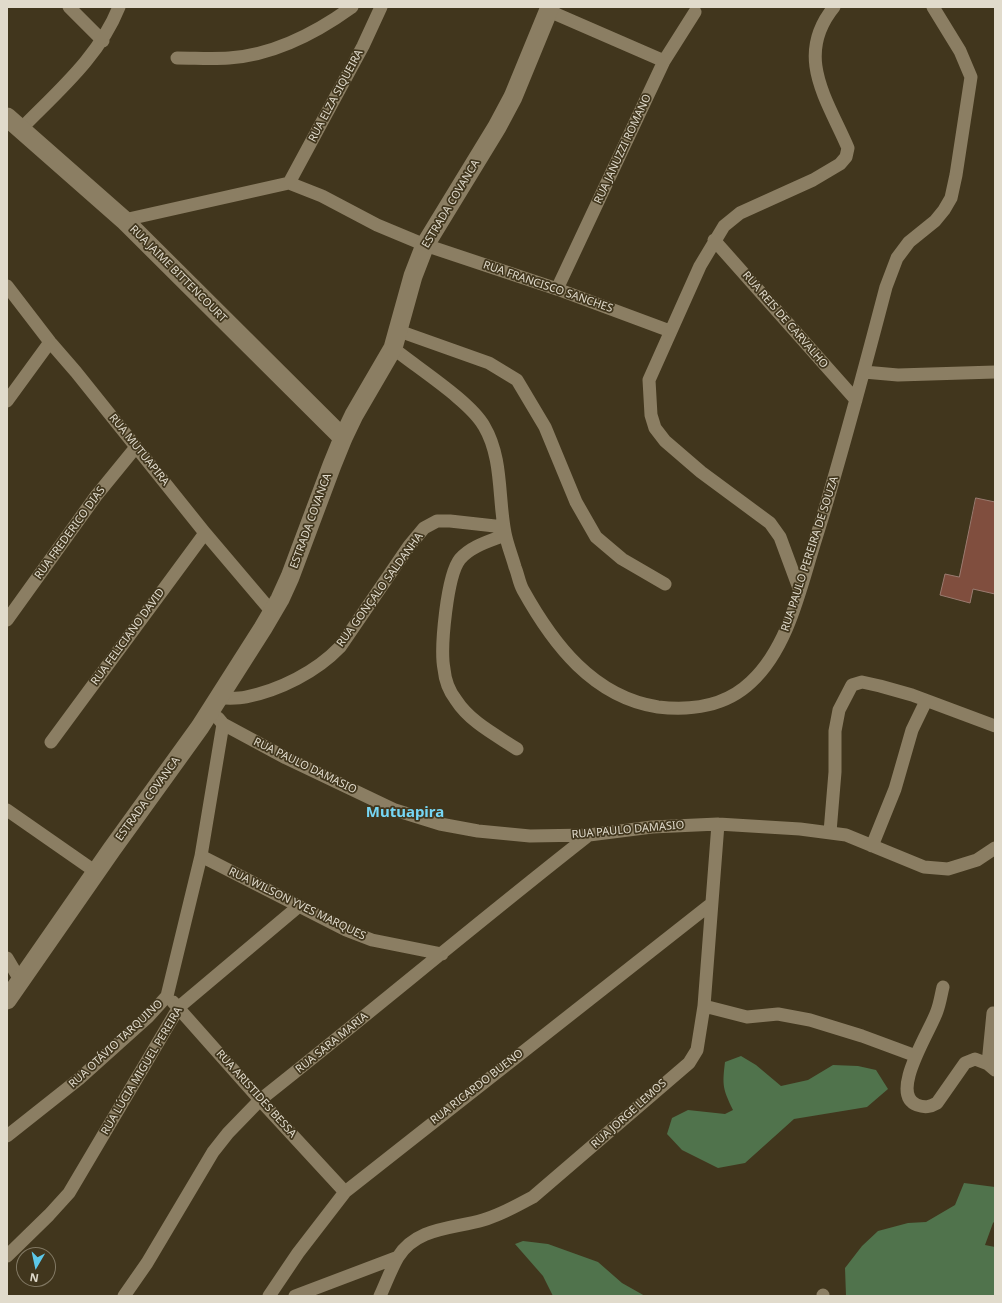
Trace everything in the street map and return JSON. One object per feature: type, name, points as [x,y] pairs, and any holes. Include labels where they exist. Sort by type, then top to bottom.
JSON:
[{"type":"street","points":[[69,7],[102,41]]},
{"type":"street","points":[[21,129],[82,66],[102,41],[120,7]]},
{"type":"street","points":[[177,58],[230,58],[261,53],[298,40],[352,7]]},
{"type":"street","name":"RUA ELZA SIQUEIRA","points":[[289,183],[363,46],[381,7]]},
{"type":"street","points":[[800,591],[780,537],[770,523],[701,472],[665,441],[655,428],[651,415],[649,380],[700,266],[714,240],[724,226],[740,213],[813,180],[840,164],[846,157],[848,148],[819,84],[814,63],[817,33],[826,16],[834,7]]},
{"type":"street","name":"RUA PAULO PEREIRA DE SOUZA","points":[[396,340],[458,398],[483,424],[490,439],[497,465],[505,531],[522,588],[566,655],[591,679],[622,697],[648,705],[674,709],[710,705],[732,697],[751,683],[768,663],[781,642],[800,591],[830,493],[886,287],[898,258],[909,242],[935,221],[951,198],[971,77],[960,51],[932,7]]},
{"type":"street","points":[[549,9],[664,61]]},
{"type":"street","name":"ESTRADA COVANCA","points":[[7,1000],[96,872],[217,711],[272,612],[290,577],[343,438],[354,415],[396,340],[413,276],[425,245],[468,176],[510,103],[549,9]]},
{"type":"street","name":"RUA JANUZZI ROMANO","points":[[558,289],[664,61],[695,12]]},
{"type":"street","name":"RUA JAIME BITTENCOURT","points":[[7,117],[124,220],[343,438]]},
{"type":"street","points":[[124,220],[289,183]]},
{"type":"street","name":"RUA FRANCISCO SANCHES","points":[[289,183],[322,196],[377,225],[425,245],[558,289],[670,331]]},
{"type":"street","name":"RUA REIS DE CARVALHO","points":[[714,240],[856,400]]},
{"type":"street","name":"RUA MUTUAPIRA","points":[[7,286],[50,342],[96,396],[205,533],[272,612]]},
{"type":"street","points":[[396,340],[488,363],[517,380],[545,427],[576,502],[596,537],[622,559],[665,584]]},
{"type":"street","points":[[7,401],[50,342]]},
{"type":"street","points":[[864,372],[905,375],[995,372]]},
{"type":"street","name":"RUA FREDERICO DIAS","points":[[7,620],[96,496],[136,448]]},
{"type":"street","name":"RUA GONÇALO SALDANHA","points":[[217,711],[244,698],[263,693],[301,676],[331,656],[340,647],[409,546],[424,528],[437,522],[450,520],[505,531]]},
{"type":"street","points":[[505,531],[474,548],[461,559],[455,569],[444,633],[443,668],[448,687],[456,701],[483,727],[517,749]]},
{"type":"street","name":"RUA FELICIANO DAVID","points":[[51,742],[205,533]]},
{"type":"street","points":[[830,832],[835,772],[835,731],[839,710],[852,685],[862,682],[880,686],[926,700],[995,726]]},
{"type":"street","points":[[872,846],[895,789],[912,730],[926,700]]},
{"type":"street","points":[[201,856],[217,711]]},
{"type":"street","name":"RUA PAULO DAMASIO","points":[[217,711],[286,758],[388,806],[440,824],[478,831],[530,836],[589,835],[652,827],[718,824],[830,832],[846,835],[924,867],[948,869],[977,860],[995,848]]},
{"type":"street","points":[[7,810],[96,872]]},
{"type":"street","name":"RUA JORGE LEMOS","points":[[380,1296],[398,1257],[418,1238],[440,1229],[482,1221],[503,1214],[533,1197],[689,1063],[697,1050],[704,1006],[718,824]]},
{"type":"street","name":"RUA SARA MARIA","points":[[124,1296],[147,1264],[213,1152],[228,1133],[260,1100],[442,954],[475,925],[589,835]]},
{"type":"street","name":"RUA WILSON YVES MARQUES","points":[[201,856],[346,930],[372,940],[442,954]]},
{"type":"street","name":"RUA OTÁVIO TARQUINO","points":[[7,1136],[79,1080],[148,1017],[167,996],[201,856]]},
{"type":"street","name":"RUA RICARDO BUENO","points":[[269,1296],[298,1253],[345,1192],[711,904]]},
{"type":"street","name":"RUA LÚCIA MIGUEL PEREIRA","points":[[7,1256],[69,1193],[179,1007],[299,906]]},
{"type":"street","points":[[7,958],[20,980]]},
{"type":"street","points":[[942,987],[938,1010],[916,1056],[906,1090],[907,1096],[911,1101],[924,1108],[931,1107],[937,1103],[965,1063],[975,1059],[992,1067],[993,1014]]},
{"type":"street","name":"RUA ARISTIDES BESSA","points":[[167,996],[179,1007],[260,1100],[345,1192]]},
{"type":"street","points":[[704,1006],[747,1017],[778,1014],[810,1020],[862,1036],[916,1056]]},
{"type":"street","points":[[295,1296],[398,1257]]},
{"type":"green space","points":[[741,1056],[756,1065],[781,1086],[808,1080],[833,1065],[858,1066],[876,1070],[888,1089],[867,1107],[794,1119],[745,1163],[718,1168],[682,1150],[667,1134],[672,1118],[688,1110],[725,1114],[733,1110],[724,1087],[725,1062]]},
{"type":"green space","points":[[964,1183],[995,1187],[995,1221],[985,1245],[995,1247],[995,1296],[846,1296],[845,1268],[862,1246],[878,1231],[908,1223],[926,1222],[955,1205]]},
{"type":"green space","points":[[523,1241],[548,1244],[598,1262],[622,1283],[645,1296],[553,1296],[543,1276],[515,1244]]},
{"type":"building","points":[[976,498],[995,502],[995,594],[973,589],[970,603],[940,595],[945,574],[959,577]]},
{"type":"district","name":"Mutuapira","points":[[405,813]]}]
